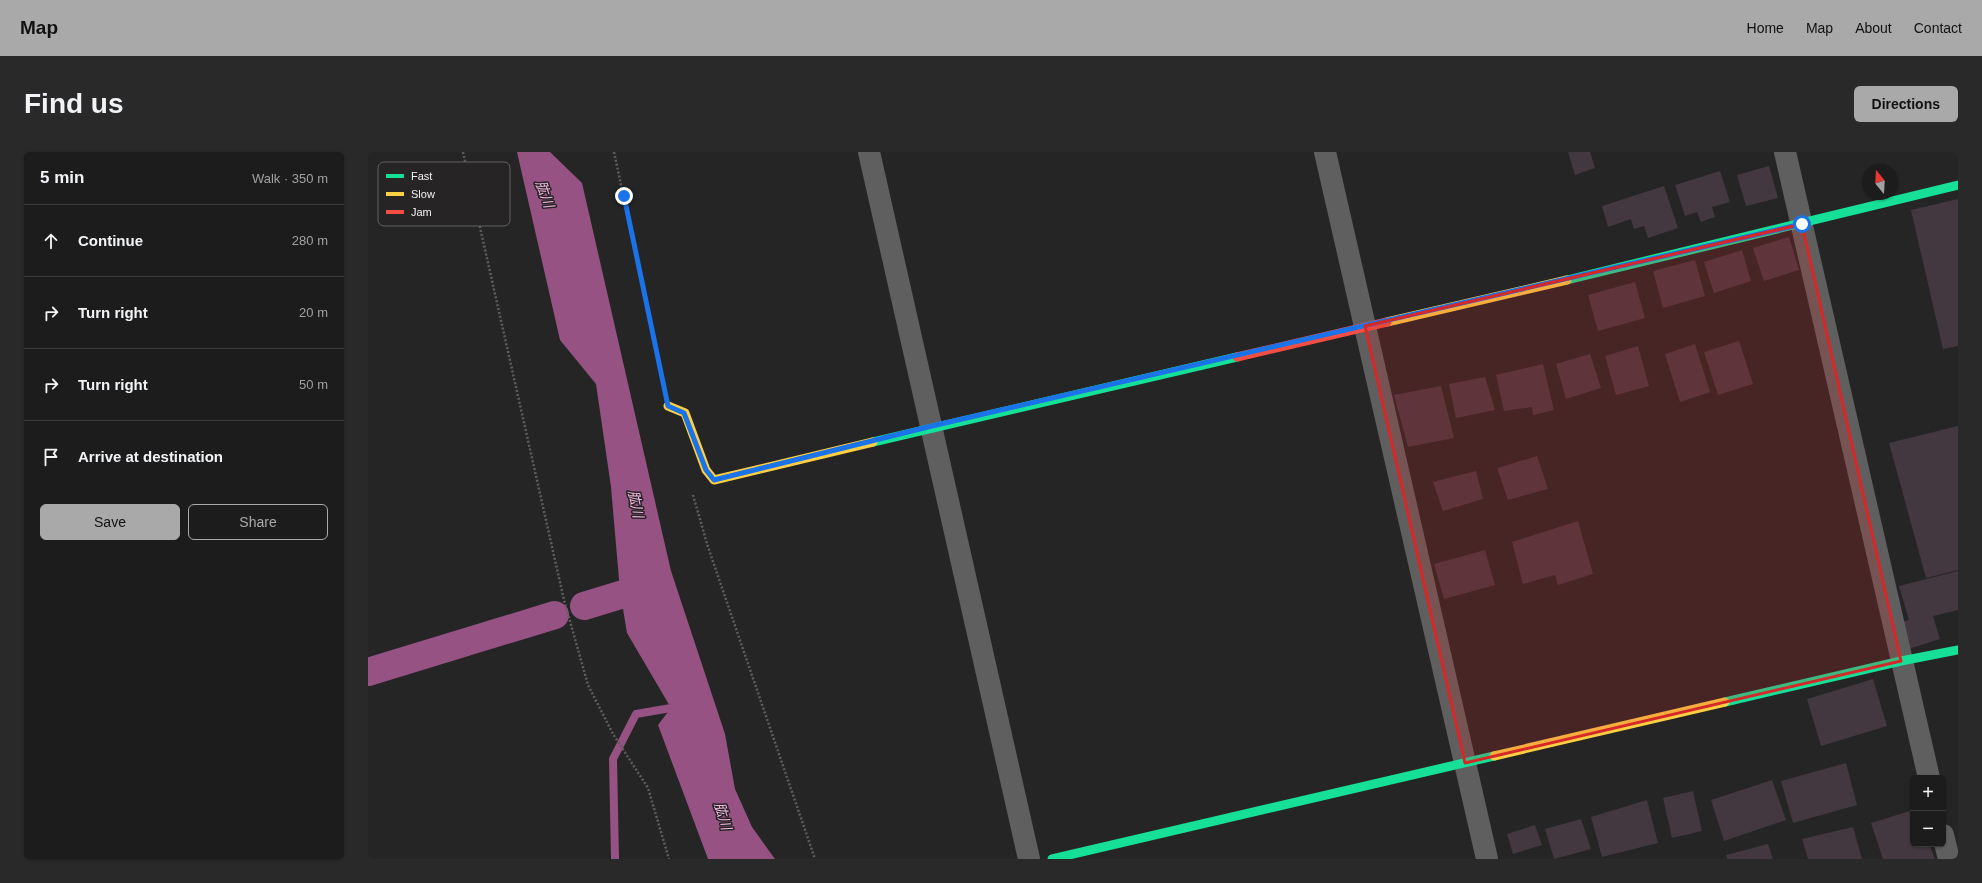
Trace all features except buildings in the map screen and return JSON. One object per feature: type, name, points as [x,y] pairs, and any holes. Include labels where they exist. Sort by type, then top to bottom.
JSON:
[{"type":"street","points":[[869,152],[1029,859]]},
{"type":"street","points":[[1325,152],[1487,859]]},
{"type":"street","points":[[1785,152],[1928,775]]},
{"type":"street","points":[[668,406],[684,413],[706,470],[714,480],[932,426],[1802,224],[1958,185]]},
{"type":"street","points":[[1052,859],[1901,661],[1958,650]]},
{"type":"street","points":[[1946,847],[1949,859]]},
{"type":"path","points":[[463,152],[465,162]]},
{"type":"path","points":[[614,152],[668,406]]},
{"type":"path","points":[[480,226],[564,600],[588,685],[613,734],[648,788],[669,859]]},
{"type":"path","points":[[691,488],[708,547],[815,859]]},
{"type":"highlighted area","points":[[1802,224],[1901,661],[1465,763],[1365,326]]},
{"type":"water","name":"肱川","points":[[517,152],[550,152],[582,183],[671,571],[725,734],[735,789],[752,827],[775,859],[708,859],[658,725],[671,708],[627,633],[620,591],[611,487],[596,384],[560,340]]},
{"type":"waterway","points":[[584,606],[653,585]]},
{"type":"waterway","points":[[368,672],[555,615]]},
{"type":"waterway","points":[[615,859],[613,759],[636,714],[671,708]]},
{"type":"traffic: fast","points":[[1567,280],[1958,185]]},
{"type":"traffic: fast","points":[[873,442],[1237,357]]},
{"type":"traffic: fast","points":[[1725,702],[1901,661],[1958,650]]},
{"type":"traffic: fast","points":[[1052,859],[1494,756]]},
{"type":"traffic: slow","points":[[1387,322],[1567,280]]},
{"type":"traffic: slow","points":[[668,406],[685,413],[706,470],[714,480],[873,442]]},
{"type":"traffic: slow","points":[[1494,756],[1725,702]]},
{"type":"traffic: jam","points":[[1237,357],[1387,322]]},
{"type":"route","points":[[624,196],[668,406],[684,413],[706,470],[714,480],[932,426],[1802,224]]}]
